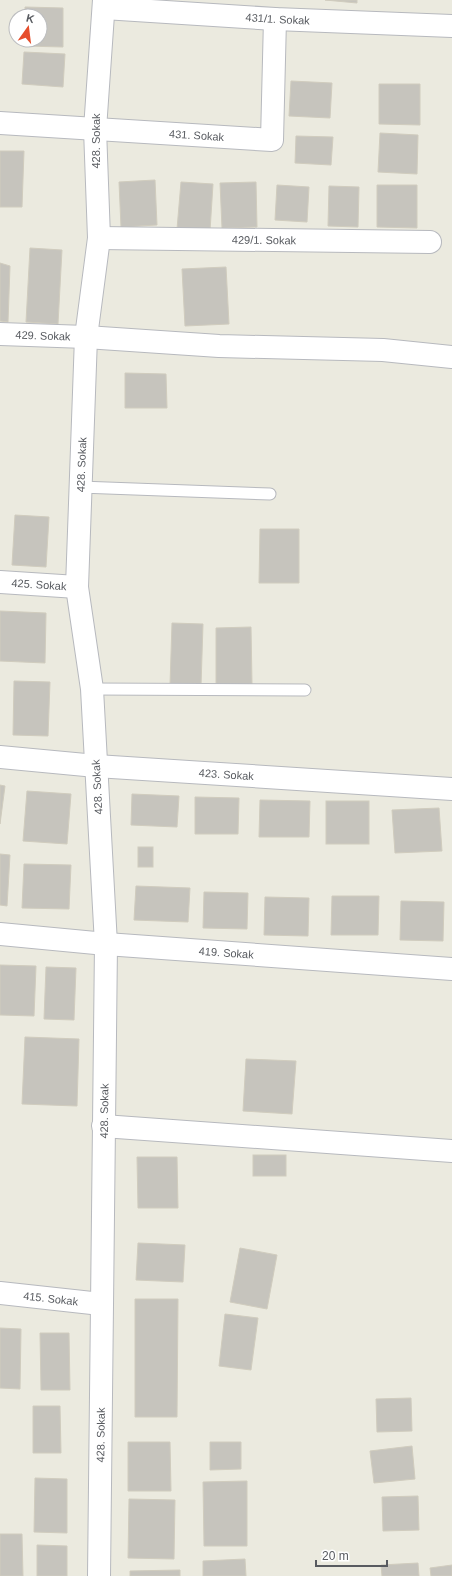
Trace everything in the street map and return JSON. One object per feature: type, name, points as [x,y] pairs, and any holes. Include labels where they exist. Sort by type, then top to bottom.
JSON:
[{"type":"street","name":"431/1. Sokak","points":[[104,4],[275,20],[452,26]]},
{"type":"street","name":"428. Sokak","points":[[99,1576],[106,944],[92,689],[77,587],[86,337],[99,238],[95,129],[104,4]]},
{"type":"street","name":"431. Sokak","points":[[0,123],[272,140],[275,20]]},
{"type":"street","name":"429/1. Sokak","points":[[99,238],[430,242]]},
{"type":"street","name":"429. Sokak","points":[[0,334],[86,337],[219,346],[383,350],[452,357]]},
{"type":"street","name":"425. Sokak","points":[[0,582],[77,587]]},
{"type":"street","name":"423. Sokak","points":[[0,756],[96,766],[452,789]]},
{"type":"street","name":"419. Sokak","points":[[0,934],[106,944],[452,969]]},
{"type":"street","points":[[103,1126],[452,1151]]},
{"type":"street","name":"415. Sokak","points":[[0,1293],[101,1304]]},
{"type":"lane","points":[[80,487],[270,494]]},
{"type":"lane","points":[[92,689],[305,690]]},
{"type":"building","points":[[325,0],[357,0],[357,3]]},
{"type":"building","points":[[25,7],[63,8],[63,47],[48,47],[48,8]]},
{"type":"building","points":[[24,52],[65,54],[63,87],[22,84]]},
{"type":"building","points":[[291,81],[332,83],[330,118],[289,116]]},
{"type":"building","points":[[379,84],[420,84],[420,125],[379,124]]},
{"type":"building","points":[[380,133],[418,135],[417,174],[378,172]]},
{"type":"building","points":[[296,136],[333,137],[331,165],[295,163]]},
{"type":"building","points":[[0,151],[24,151],[22,207],[0,207]]},
{"type":"building","points":[[155,180],[157,225],[121,227],[119,182]]},
{"type":"building","points":[[181,182],[213,184],[210,231],[177,229]]},
{"type":"building","points":[[256,182],[257,227],[222,228],[220,183]]},
{"type":"building","points":[[277,185],[309,187],[307,222],[275,220]]},
{"type":"building","points":[[377,185],[417,185],[417,228],[377,227]]},
{"type":"building","points":[[329,186],[359,187],[358,227],[328,226]]},
{"type":"building","points":[[30,248],[62,250],[58,324],[26,322]]},
{"type":"building","points":[[0,263],[10,266],[8,322],[0,321]]},
{"type":"building","points":[[226,267],[229,324],[185,326],[182,269]]},
{"type":"building","points":[[125,373],[166,374],[167,408],[125,408]]},
{"type":"building","points":[[15,515],[49,517],[46,567],[12,565]]},
{"type":"building","points":[[260,529],[299,529],[299,583],[259,583]]},
{"type":"building","points":[[0,611],[46,613],[45,663],[0,661]]},
{"type":"building","points":[[172,623],[203,624],[201,686],[170,685]]},
{"type":"building","points":[[251,627],[252,684],[216,685],[216,628]]},
{"type":"building","points":[[14,681],[50,682],[48,736],[13,735]]},
{"type":"building","points":[[0,785],[5,786],[0,824]]},
{"type":"building","points":[[27,791],[71,794],[67,844],[23,841]]},
{"type":"building","points":[[132,794],[179,796],[177,827],[131,825]]},
{"type":"building","points":[[195,797],[239,798],[238,834],[195,834]]},
{"type":"building","points":[[260,800],[310,801],[309,837],[259,837]]},
{"type":"building","points":[[326,801],[369,801],[369,844],[326,844]]},
{"type":"building","points":[[439,808],[442,851],[395,853],[392,810]]},
{"type":"building","points":[[138,847],[153,847],[153,867],[138,867]]},
{"type":"building","points":[[0,854],[10,855],[7,906],[0,905]]},
{"type":"building","points":[[24,864],[71,865],[69,909],[22,908]]},
{"type":"building","points":[[136,886],[190,888],[188,922],[134,920]]},
{"type":"building","points":[[204,892],[248,893],[247,929],[203,928]]},
{"type":"building","points":[[332,896],[379,896],[378,935],[331,935]]},
{"type":"building","points":[[265,897],[309,898],[308,936],[264,935]]},
{"type":"building","points":[[401,901],[444,902],[443,941],[400,940]]},
{"type":"building","points":[[0,965],[36,966],[34,1016],[0,1015]]},
{"type":"building","points":[[46,967],[76,968],[74,1020],[44,1019]]},
{"type":"building","points":[[25,1037],[79,1039],[77,1106],[22,1104]]},
{"type":"building","points":[[246,1059],[296,1061],[292,1114],[243,1111]]},
{"type":"building","points":[[253,1155],[286,1155],[286,1176],[253,1176]]},
{"type":"building","points":[[137,1157],[177,1157],[178,1208],[138,1208]]},
{"type":"building","points":[[138,1243],[185,1245],[183,1282],[136,1280]]},
{"type":"building","points":[[240,1248],[277,1255],[267,1309],[230,1302]]},
{"type":"building","points":[[135,1299],[178,1299],[177,1417],[135,1417]]},
{"type":"building","points":[[225,1314],[258,1318],[251,1370],[219,1366]]},
{"type":"building","points":[[0,1328],[21,1329],[20,1389],[0,1388]]},
{"type":"building","points":[[40,1333],[69,1333],[70,1390],[41,1390]]},
{"type":"building","points":[[411,1398],[412,1431],[377,1432],[376,1399]]},
{"type":"building","points":[[33,1406],[60,1406],[61,1453],[33,1453]]},
{"type":"building","points":[[128,1442],[170,1442],[171,1491],[128,1491]]},
{"type":"building","points":[[210,1442],[241,1442],[241,1469],[210,1470]]},
{"type":"building","points":[[412,1446],[415,1479],[374,1483],[370,1451]]},
{"type":"building","points":[[35,1478],[67,1479],[67,1533],[34,1532]]},
{"type":"building","points":[[247,1481],[247,1546],[204,1546],[203,1482]]},
{"type":"building","points":[[418,1496],[419,1530],[383,1531],[382,1497]]},
{"type":"building","points":[[129,1499],[175,1500],[174,1559],[128,1558]]},
{"type":"building","points":[[0,1534],[22,1534],[23,1576],[0,1576]]},
{"type":"building","points":[[37,1545],[67,1546],[67,1576],[37,1576]]},
{"type":"building","points":[[245,1559],[246,1576],[203,1576],[203,1561]]},
{"type":"building","points":[[418,1563],[419,1576],[382,1576],[381,1565]]},
{"type":"building","points":[[452,1565],[452,1576],[431,1576],[430,1568]]},
{"type":"building","points":[[180,1570],[180,1576],[130,1576],[130,1571]]}]
